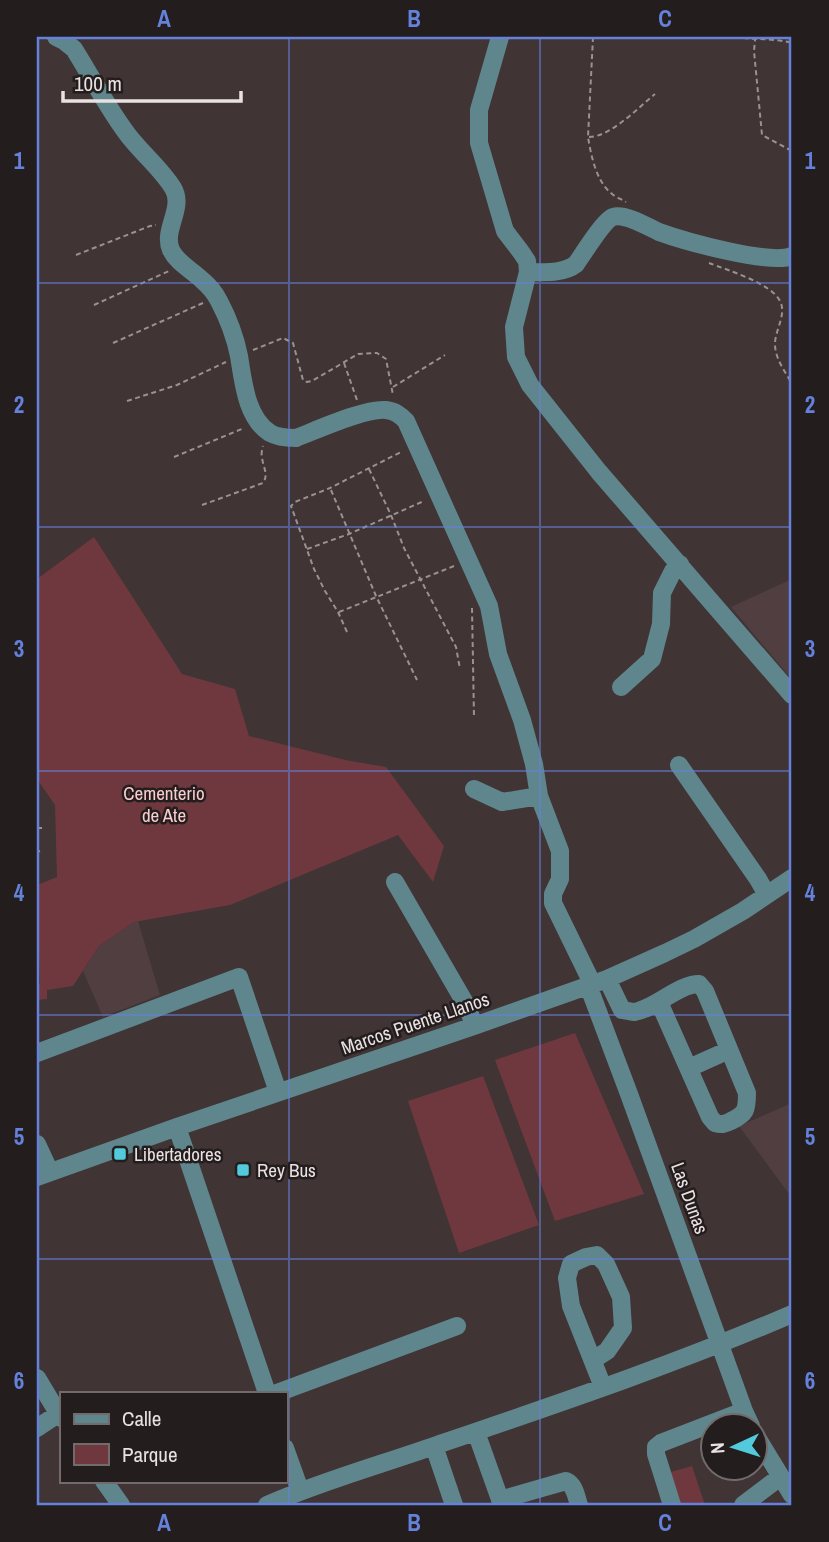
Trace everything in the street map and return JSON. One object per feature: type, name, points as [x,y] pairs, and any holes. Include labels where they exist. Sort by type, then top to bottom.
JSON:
[{"type":"street","points":[[56,37],[74,49],[126,133],[174,190],[177,206],[171,223],[172,251],[217,297],[231,326],[247,400],[264,428],[285,438],[296,438],[362,414],[387,410],[397,413],[406,421],[489,606],[498,654],[522,720],[534,764],[539,796],[560,851],[559,879],[553,902],[596,982],[622,1010],[633,1012],[659,1002],[691,984],[699,984],[705,991],[747,1093],[747,1104],[742,1116],[723,1125],[715,1124],[659,1002]]},
{"type":"street","points":[[500,37],[479,110],[479,143],[505,231],[527,261],[528,272],[514,327],[516,357],[530,385],[599,472],[792,695]]},
{"type":"street","points":[[528,272],[570,268],[576,264],[607,220],[615,216],[701,245],[762,257],[792,256]]},
{"type":"street","points":[[621,687],[652,660],[661,624],[662,593],[673,571],[680,564]]},
{"type":"street","points":[[679,765],[767,895]]},
{"type":"street","points":[[474,789],[502,802],[539,796]]},
{"type":"street","points":[[396,882],[467,1008],[474,1026]]},
{"type":"street","name":"Marcos Puente Llanos","points":[[43,1175],[596,982],[694,939],[791,883]]},
{"type":"street","points":[[37,1053],[239,976],[278,1092]]},
{"type":"street","name":"Las Dunas","points":[[596,982],[634,1106],[745,1412]]},
{"type":"street","points":[[689,1068],[729,1050]]},
{"type":"street","points":[[177,1127],[267,1392]]},
{"type":"street","points":[[37,1144],[43,1175]]},
{"type":"street","points":[[593,1360],[607,1351],[623,1328],[621,1297],[606,1264],[597,1255],[571,1264],[567,1278],[571,1306],[603,1387]]},
{"type":"street","points":[[267,1505],[300,1490],[476,1432],[721,1345],[792,1314]]},
{"type":"street","points":[[280,1392],[457,1326]]},
{"type":"street","points":[[37,1377],[60,1416],[37,1429]]},
{"type":"street","points":[[476,1432],[501,1502],[566,1481],[574,1488],[579,1505]]},
{"type":"street","points":[[672,1505],[656,1447],[661,1443],[700,1432]]},
{"type":"street","points":[[434,1446],[454,1505]]},
{"type":"street","points":[[287,1454],[300,1490]]},
{"type":"street","points":[[770,1461],[792,1495]]},
{"type":"street","points":[[743,1505],[780,1477]]},
{"type":"street","points":[[105,1482],[121,1505]]},
{"type":"path","points":[[736,37],[792,43]]},
{"type":"path","points":[[756,38],[754,51],[762,135],[792,151]]},
{"type":"path","points":[[588,137],[595,137],[614,127],[655,94]]},
{"type":"path","points":[[76,255],[150,226],[171,223]]},
{"type":"path","points":[[94,305],[183,264]]},
{"type":"path","points":[[113,343],[217,297]]},
{"type":"path","points":[[127,401],[177,385],[283,338],[293,343],[303,380],[307,382],[358,354],[377,353],[386,359],[397,413]]},
{"type":"path","points":[[392,387],[445,355]]},
{"type":"path","points":[[344,362],[362,414]]},
{"type":"path","points":[[174,457],[264,428],[262,457],[266,480],[201,505]]},
{"type":"path","points":[[346,632],[338,612],[325,592],[290,506],[416,444]]},
{"type":"path","points":[[368,468],[404,548],[456,647],[460,669]]},
{"type":"path","points":[[331,488],[376,596],[417,680]]},
{"type":"path","points":[[307,550],[438,495]]},
{"type":"path","points":[[338,612],[468,560]]},
{"type":"path","points":[[472,606],[474,717]]},
{"type":"path","points":[[37,828],[42,828]]},
{"type":"shaded area","points":[[792,579],[792,680],[731,607]]},
{"type":"shaded area","points":[[138,921],[160,995],[103,1017],[83,971],[99,946]]},
{"type":"shaded area","points":[[792,1103],[792,1198],[739,1126]]},
{"type":"green space","name":"Cementerio de Ate","points":[[94,537],[182,674],[235,689],[249,736],[345,760],[386,767],[444,846],[433,882],[398,835],[230,905],[134,922],[99,946],[73,986],[47,990],[47,999],[37,1000],[37,985],[40,984],[37,885],[57,877],[55,805],[37,779],[37,579]]},
{"type":"green space","points":[[575,1033],[644,1194],[555,1221],[495,1060]]},
{"type":"green space","points":[[483,1076],[539,1225],[459,1253],[408,1101]]},
{"type":"green space","points":[[692,1466],[705,1505],[678,1505],[667,1473]]},
{"type":"place","name":"Libertadores","points":[[120,1154]]},
{"type":"place","name":"Rey Bus","points":[[243,1170]]}]
